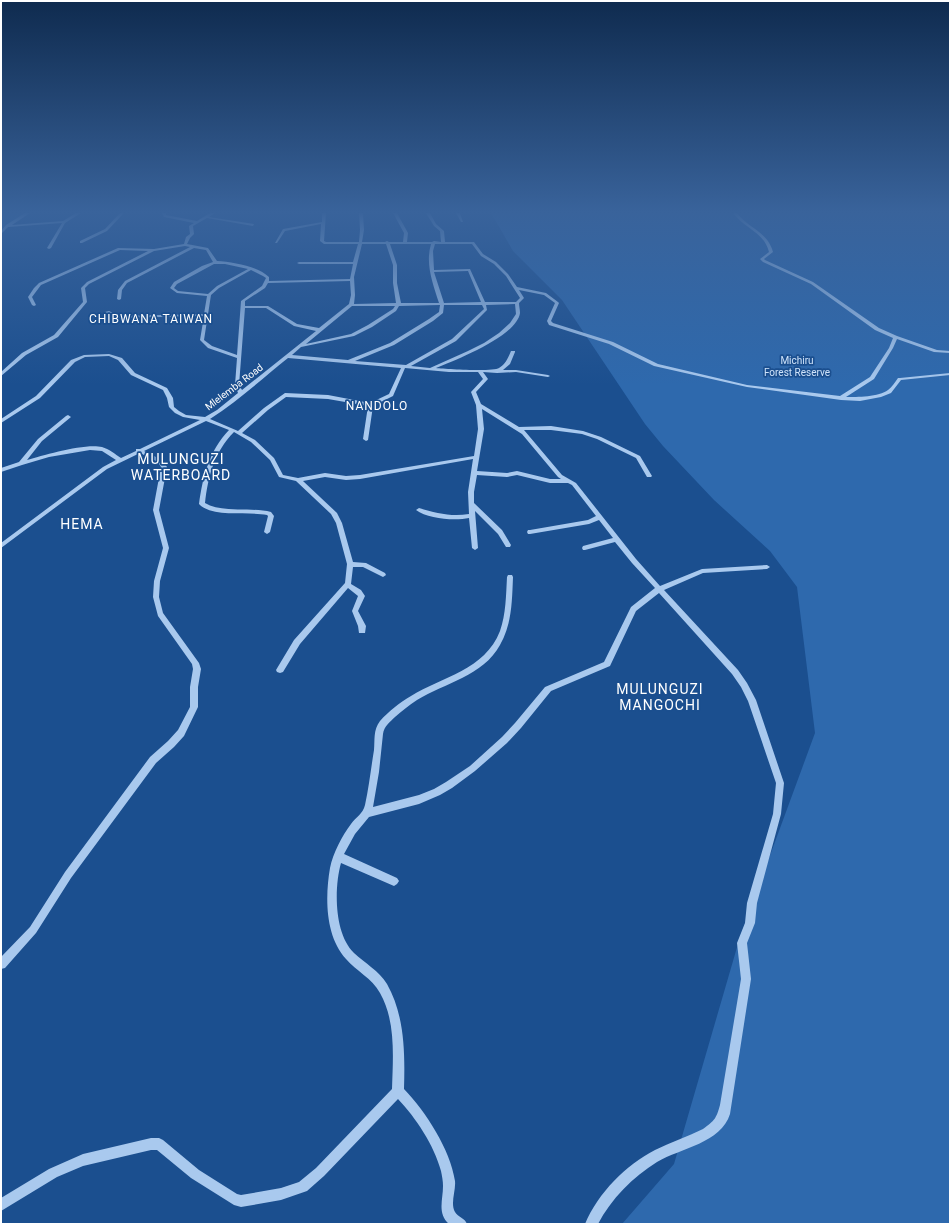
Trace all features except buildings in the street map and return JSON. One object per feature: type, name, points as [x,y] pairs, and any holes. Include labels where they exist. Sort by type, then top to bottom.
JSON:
[{"type":"street","points":[[34,305],[30,297],[38,286],[70,270]]},
{"type":"street","points":[[1,375],[24,354],[56,336],[85,302],[83,288],[88,283],[114,270]]},
{"type":"street","points":[[119,300],[120,290],[126,282],[149,270]]},
{"type":"street","points":[[199,270],[175,283],[172,288],[177,292],[209,295]]},
{"type":"street","points":[[238,357],[203,342],[206,315],[209,295],[218,287],[249,270]]},
{"type":"street","points":[[254,270],[266,275],[268,282]]},
{"type":"street","points":[[354,270],[352,280],[353,301],[351,305],[517,303],[522,300],[517,288],[503,270]]},
{"type":"street","points":[[299,346],[343,337],[358,332],[392,312],[398,305],[395,270]]},
{"type":"street","points":[[349,361],[398,341],[435,317],[441,312],[442,304],[432,271],[463,270]]},
{"type":"street","points":[[240,432],[266,409],[285,395],[328,397],[371,405],[391,395],[405,366],[445,346],[463,333],[486,309],[469,270]]},
{"type":"street","points":[[784,270],[812,283],[877,329],[895,337],[936,351],[950,352]]},
{"type":"street","points":[[241,394],[237,385],[238,357],[244,299],[262,288],[268,282],[352,280]]},
{"type":"street","points":[[517,288],[545,294],[557,302],[549,321],[552,324],[611,343],[656,365],[729,383],[841,398],[860,398],[881,395],[889,392],[900,379],[950,374]]},
{"type":"street","points":[[431,369],[484,346],[497,338],[515,318],[518,308],[517,303]]},
{"type":"street","name":"Mlelemba Road","points":[[1,546],[92,477],[138,450],[206,419],[241,394],[351,305]]},
{"type":"street","points":[[243,307],[267,307],[296,325],[320,330]]},
{"type":"street","points":[[107,312],[118,317],[206,315]]},
{"type":"street","points":[[841,398],[872,378],[891,348],[895,337]]},
{"type":"street","points":[[497,372],[508,363],[513,352]]},
{"type":"street","points":[[1,421],[38,397],[73,361],[84,356],[102,354],[116,356],[133,374],[165,389],[170,398],[172,407],[177,412],[185,416],[206,419],[240,432],[253,441],[272,459],[281,476],[298,480],[310,489],[334,513],[339,524],[350,564],[348,584],[297,642],[280,670]]},
{"type":"street","points":[[287,356],[431,369],[480,372],[516,371],[548,376]]},
{"type":"street","points":[[475,548],[471,504],[472,482],[476,473],[476,457],[481,429],[478,418],[479,405],[474,392],[486,379],[480,372]]},
{"type":"street","points":[[366,439],[371,405]]},
{"type":"street","points":[[479,405],[530,439],[554,469],[574,484],[659,589],[735,672],[750,695],[781,788],[769,847],[752,903],[750,923],[742,943],[746,979],[726,1105],[721,1121],[713,1129],[653,1158],[640,1168],[607,1196],[591,1224]]},
{"type":"street","points":[[22,462],[40,440],[68,417]]},
{"type":"street","points":[[517,429],[551,428],[583,433],[599,438],[638,457],[649,476]]},
{"type":"street","points":[[233,430],[220,443],[213,454],[205,484],[202,504],[205,507],[222,510],[269,513],[271,516],[267,532]]},
{"type":"street","points":[[1,470],[22,462],[95,448],[104,450],[120,460]]},
{"type":"street","points":[[1,964],[33,930],[68,875],[153,760],[181,733],[194,707],[195,663],[160,614],[156,597],[158,577],[166,548],[156,510],[164,468],[160,462],[138,450]]},
{"type":"street","points":[[298,480],[324,475],[346,478],[360,477],[476,457]]},
{"type":"street","points":[[476,473],[507,475],[517,474],[550,481],[568,481]]},
{"type":"street","points":[[471,504],[500,532],[508,545]]},
{"type":"street","points":[[419,510],[440,518],[453,518],[472,515]]},
{"type":"street","points":[[530,532],[589,522],[600,517]]},
{"type":"street","points":[[1,540],[16,536]]},
{"type":"street","points":[[585,548],[617,539]]},
{"type":"street","points":[[350,564],[364,566],[383,575]]},
{"type":"street","points":[[367,813],[398,805],[438,791],[490,754],[513,732],[540,696],[548,689],[606,664],[633,609],[659,589],[702,571],[767,567]]},
{"type":"street","points":[[1,1205],[53,1173],[83,1160],[151,1144],[159,1144],[195,1174],[234,1199],[241,1201],[281,1194],[303,1187],[320,1172],[398,1091],[399,1037],[389,1001],[383,988],[348,954],[338,940],[335,930],[334,879],[336,866],[348,837],[367,813],[379,747],[378,733],[382,725],[416,696],[480,664],[497,644],[503,634],[506,624],[510,577]]},
{"type":"street","points":[[348,584],[351,588],[361,593],[362,596],[355,611],[362,626],[362,631]]},
{"type":"street","points":[[339,857],[394,881]]},
{"type":"street","points":[[398,1091],[408,1100],[419,1115],[436,1146],[449,1181],[447,1205],[449,1214],[452,1219],[460,1224]]},
{"type":"green space","name":"Michiru Forest Reserve","points":[[532,270],[950,270],[950,1224],[622,1224],[674,1164],[740,937],[815,733],[797,587],[770,551],[714,500],[663,446],[645,424],[562,300]]},
{"type":"district","name":"CHIBWANA TAIWAN","points":[[151,319]]},
{"type":"district","name":"NANDOLO","points":[[377,406]]},
{"type":"district","name":"MULUNGUZI WATERBOARD","points":[[181,468]]},
{"type":"district","name":"HEMA","points":[[82,524]]},
{"type":"district","name":"MULUNGUZI MANGOCHI","points":[[660,698]]}]
